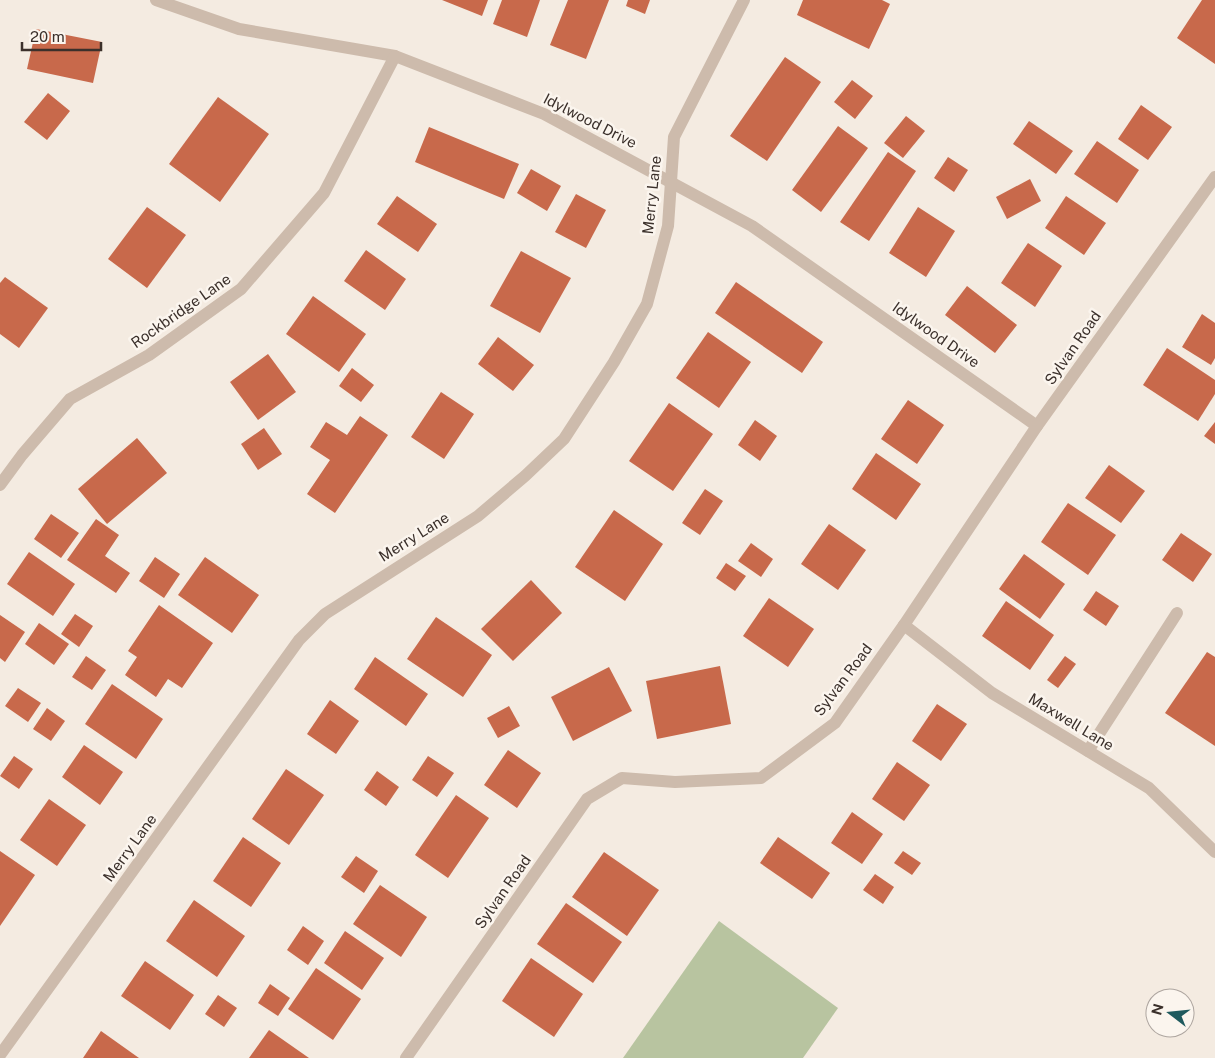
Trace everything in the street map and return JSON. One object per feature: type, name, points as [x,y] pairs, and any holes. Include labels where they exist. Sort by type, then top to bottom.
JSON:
[{"type":"street","name":"Idylwood Drive","points":[[156,0],[239,29],[395,56],[544,114],[752,226],[1038,426]]},
{"type":"street","name":"Merry Lane","points":[[0,1055],[300,640],[325,614],[478,516],[525,476],[564,439],[614,362],[647,304],[668,226],[674,137],[744,0]]},
{"type":"street","name":"Rockbridge Lane","points":[[0,485],[22,455],[70,399],[149,355],[241,289],[324,192],[395,56]]},
{"type":"street","name":"Sylvan Road","points":[[406,1058],[587,799],[622,778],[675,782],[761,778],[835,724],[1038,426],[1215,177]]},
{"type":"street","points":[[1088,751],[1177,613]]},
{"type":"street","name":"Maxwell Lane","points":[[904,625],[992,693],[1149,788],[1215,852]]},
{"type":"green space","points":[[719,921],[838,1008],[803,1058],[623,1058]]},
{"type":"building","points":[[442,0],[488,0],[482,16]]},
{"type":"building","points":[[502,0],[540,0],[527,37],[493,24]]},
{"type":"building","points":[[568,0],[609,0],[586,59],[550,45]]},
{"type":"building","points":[[628,0],[650,0],[645,14],[626,6]]},
{"type":"building","points":[[803,0],[882,0],[890,4],[869,49],[797,15]]},
{"type":"building","points":[[1202,0],[1215,0],[1215,64],[1177,38]]},
{"type":"building","points":[[36,29],[102,42],[93,83],[27,69]]},
{"type":"building","points":[[785,57],[821,82],[767,161],[730,136]]},
{"type":"building","points":[[852,80],[873,96],[855,119],[834,102]]},
{"type":"building","points":[[48,93],[70,111],[47,140],[24,122]]},
{"type":"building","points":[[218,97],[269,134],[220,202],[169,164]]},
{"type":"building","points":[[1141,105],[1172,127],[1148,160],[1118,139]]},
{"type":"building","points":[[906,116],[925,131],[903,158],[884,143]]},
{"type":"building","points":[[1029,121],[1073,151],[1056,174],[1013,144]]},
{"type":"building","points":[[838,126],[868,148],[821,212],[792,190]]},
{"type":"building","points":[[429,127],[519,164],[504,199],[415,162]]},
{"type":"building","points":[[1097,141],[1139,170],[1117,203],[1074,174]]},
{"type":"building","points":[[888,152],[916,171],[869,241],[840,222]]},
{"type":"building","points":[[948,157],[968,170],[954,192],[934,178]]},
{"type":"building","points":[[531,169],[561,186],[547,211],[517,193]]},
{"type":"building","points":[[1030,179],[1041,201],[1007,219],[996,197]]},
{"type":"building","points":[[576,194],[606,210],[586,248],[555,232]]},
{"type":"building","points":[[397,196],[437,224],[418,252],[377,224]]},
{"type":"building","points":[[1066,196],[1106,223],[1084,255],[1045,228]]},
{"type":"building","points":[[147,207],[186,235],[147,288],[108,259]]},
{"type":"building","points":[[918,207],[955,231],[926,277],[889,253]]},
{"type":"building","points":[[1028,243],[1062,266],[1035,307],[1001,283]]},
{"type":"building","points":[[366,250],[406,279],[385,310],[344,281]]},
{"type":"building","points":[[521,251],[571,278],[540,333],[490,306]]},
{"type":"building","points":[[5,277],[48,308],[19,348],[0,334],[0,283]]},
{"type":"building","points":[[736,282],[823,342],[802,373],[715,313]]},
{"type":"building","points":[[967,286],[1017,325],[995,353],[945,315]]},
{"type":"building","points":[[313,296],[366,334],[339,372],[286,334]]},
{"type":"building","points":[[1202,314],[1215,323],[1215,358],[1211,365],[1182,347]]},
{"type":"building","points":[[708,332],[751,362],[719,408],[676,378]]},
{"type":"building","points":[[498,337],[534,365],[513,391],[478,364]]},
{"type":"building","points":[[1167,348],[1215,380],[1215,394],[1198,421],[1143,385]]},
{"type":"building","points":[[268,354],[296,392],[258,420],[230,382]]},
{"type":"building","points":[[352,368],[374,385],[361,402],[339,386]]},
{"type":"building","points":[[441,392],[474,414],[444,459],[411,437]]},
{"type":"building","points":[[908,400],[944,425],[917,464],[881,439]]},
{"type":"building","points":[[669,403],[713,434],[673,491],[629,461]]},
{"type":"building","points":[[360,416],[388,435],[335,513],[307,494],[330,460],[310,447],[326,422],[347,435]]},
{"type":"building","points":[[755,420],[777,436],[760,461],[738,445]]},
{"type":"building","points":[[1215,422],[1215,444],[1204,436]]},
{"type":"building","points":[[264,428],[282,454],[258,470],[241,444]]},
{"type":"building","points":[[137,438],[167,473],[107,524],[78,489]]},
{"type":"building","points":[[876,453],[921,484],[896,520],[852,489]]},
{"type":"building","points":[[1109,465],[1145,491],[1121,523],[1085,498]]},
{"type":"building","points":[[705,489],[723,501],[700,535],[682,523]]},
{"type":"building","points":[[1068,503],[1116,535],[1088,575],[1041,542]]},
{"type":"building","points":[[614,510],[663,544],[625,601],[575,567]]},
{"type":"building","points":[[51,514],[79,533],[61,558],[34,539]]},
{"type":"building","points":[[96,519],[119,535],[105,556],[130,573],[116,593],[67,560]]},
{"type":"building","points":[[829,524],[866,550],[838,590],[801,564]]},
{"type":"building","points":[[1181,533],[1212,554],[1193,582],[1162,560]]},
{"type":"building","points":[[751,543],[773,559],[761,577],[738,561]]},
{"type":"building","points":[[29,552],[75,584],[53,616],[7,584]]},
{"type":"building","points":[[1024,554],[1065,584],[1040,619],[999,589]]},
{"type":"building","points":[[155,557],[180,574],[164,598],[139,581]]},
{"type":"building","points":[[205,557],[259,595],[232,633],[178,595]]},
{"type":"building","points":[[726,563],[746,576],[735,591],[716,578]]},
{"type":"building","points":[[531,580],[562,613],[513,661],[481,629]]},
{"type":"building","points":[[1096,591],[1119,606],[1106,626],[1083,610]]},
{"type":"building","points":[[769,598],[814,629],[788,667],[743,636]]},
{"type":"building","points":[[1006,601],[1054,635],[1030,670],[982,636]]},
{"type":"building","points":[[159,605],[213,643],[182,688],[168,679],[156,697],[125,675],[137,657],[128,651]]},
{"type":"building","points":[[75,614],[93,626],[79,647],[61,634]]},
{"type":"building","points":[[0,615],[25,632],[5,662],[0,658]]},
{"type":"building","points":[[436,617],[492,655],[463,697],[407,659]]},
{"type":"building","points":[[39,623],[69,644],[54,665],[25,644]]},
{"type":"building","points":[[1207,652],[1215,657],[1215,746],[1165,713]]},
{"type":"building","points":[[86,656],[106,670],[92,690],[72,677]]},
{"type":"building","points":[[1065,656],[1076,664],[1058,688],[1047,680]]},
{"type":"building","points":[[375,657],[428,694],[406,726],[354,689]]},
{"type":"building","points":[[720,666],[731,724],[657,739],[646,681]]},
{"type":"building","points":[[609,667],[632,711],[573,741],[551,697]]},
{"type":"building","points":[[112,684],[163,719],[136,759],[85,724]]},
{"type":"building","points":[[18,688],[41,703],[28,722],[5,706]]},
{"type":"building","points":[[330,700],[359,721],[336,754],[307,734]]},
{"type":"building","points":[[937,704],[967,724],[941,761],[912,741]]},
{"type":"building","points":[[509,706],[520,726],[498,738],[487,718]]},
{"type":"building","points":[[47,708],[65,721],[51,741],[33,729]]},
{"type":"building","points":[[84,745],[123,772],[100,805],[62,777]]},
{"type":"building","points":[[508,750],[541,773],[517,808],[484,785]]},
{"type":"building","points":[[14,756],[33,769],[19,789],[0,776]]},
{"type":"building","points":[[428,756],[454,773],[437,797],[412,780]]},
{"type":"building","points":[[897,762],[930,785],[904,821],[872,799]]},
{"type":"building","points":[[286,769],[324,795],[289,845],[252,819]]},
{"type":"building","points":[[377,771],[399,787],[386,806],[364,790]]},
{"type":"building","points":[[456,795],[489,818],[448,878],[415,855]]},
{"type":"building","points":[[49,799],[86,825],[57,866],[20,840]]},
{"type":"building","points":[[852,812],[883,834],[862,864],[831,843]]},
{"type":"building","points":[[243,837],[281,863],[251,907],[213,881]]},
{"type":"building","points":[[778,837],[830,873],[812,899],[760,863]]},
{"type":"building","points":[[0,851],[35,875],[0,926]]},
{"type":"building","points":[[903,851],[921,863],[912,875],[894,863]]},
{"type":"building","points":[[604,852],[659,890],[627,936],[572,897]]},
{"type":"building","points":[[356,856],[378,871],[364,893],[341,877]]},
{"type":"building","points":[[875,874],[894,887],[883,904],[863,890]]},
{"type":"building","points":[[380,885],[427,917],[401,957],[353,924]]},
{"type":"building","points":[[194,900],[245,936],[217,977],[166,941]]},
{"type":"building","points":[[566,903],[622,942],[593,983],[537,944]]},
{"type":"building","points":[[303,926],[324,941],[308,965],[287,950]]},
{"type":"building","points":[[345,931],[384,958],[362,990],[324,963]]},
{"type":"building","points":[[531,958],[583,994],[554,1037],[502,1001]]},
{"type":"building","points":[[145,961],[194,995],[170,1030],[121,996]]},
{"type":"building","points":[[316,968],[361,999],[333,1040],[288,1009]]},
{"type":"building","points":[[270,984],[290,998],[278,1016],[258,1003]]},
{"type":"building","points":[[218,995],[237,1008],[224,1027],[205,1014]]},
{"type":"building","points":[[269,1030],[309,1058],[249,1058]]},
{"type":"building","points":[[101,1031],[139,1058],[83,1058]]}]
